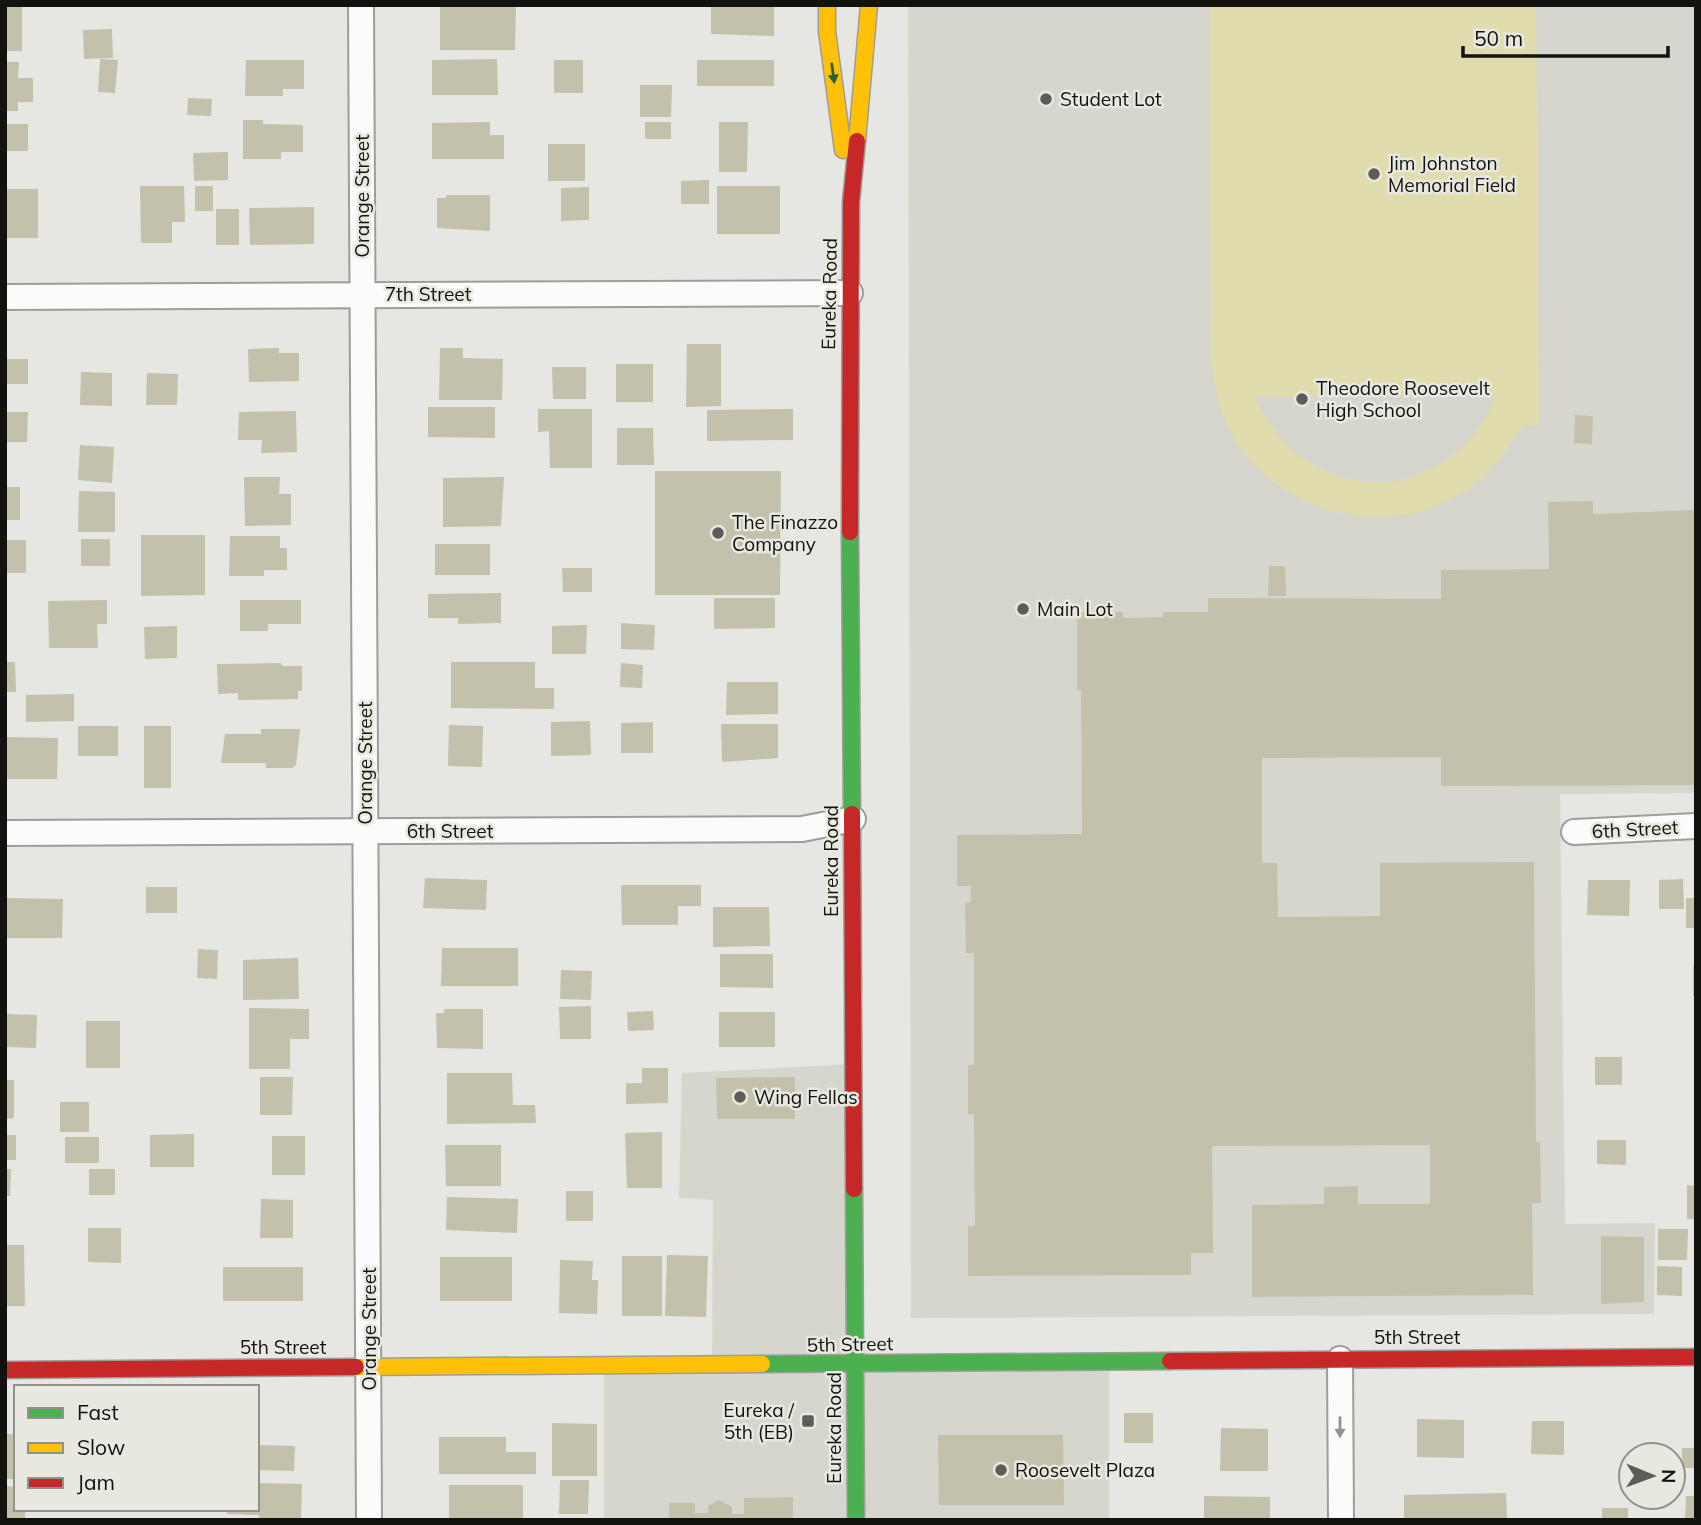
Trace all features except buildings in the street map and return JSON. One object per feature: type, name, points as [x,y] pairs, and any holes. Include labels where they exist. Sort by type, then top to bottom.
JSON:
[{"type":"main road","name":"Eureka Road","points":[[827,5],[827,32],[851,202]]},
{"type":"main road","name":"Eureka Road","points":[[856,1520],[850,293],[851,202],[869,32],[869,5]]},
{"type":"main road","name":"5th Street","points":[[5,1370],[1696,1357]]},
{"type":"street","name":"Orange Street","points":[[361,5],[369,1520]]},
{"type":"street","name":"7th Street","points":[[5,297],[850,293]]},
{"type":"street","name":"6th Street","points":[[5,833],[802,829],[853,819]]},
{"type":"street","name":"6th Street","points":[[1574,832],[1696,826]]},
{"type":"street","points":[[1340,1359],[1341,1520]]},
{"type":"shaded area","name":"Theodore Roosevelt High School","points":[[908,5],[1696,5],[1696,793],[1560,794],[1565,1224],[1655,1223],[1654,1314],[911,1318]]},
{"type":"shaded area","name":"Jim Johnston Memorial Field","points":[[1209,5],[1536,5],[1539,425],[1523,425],[1486,474],[1451,499],[1420,512],[1387,517],[1353,515],[1320,507],[1289,493],[1262,472],[1239,446],[1227,425],[1216,391],[1211,355]],"holes":[[[1495,395],[1472,436],[1461,448],[1433,468],[1404,479],[1374,483],[1345,478],[1317,467],[1292,450],[1271,426],[1255,397]]]},
{"type":"shaded area","points":[[852,1064],[855,1365],[1109,1361],[1109,1520],[604,1520],[604,1366],[712,1365],[713,1200],[679,1198],[682,1073]]},
{"type":"traffic: fast","points":[[850,532],[852,814]]},
{"type":"traffic: fast","points":[[854,1189],[856,1520]]},
{"type":"traffic: fast","points":[[762,1364],[1170,1361]]},
{"type":"traffic: slow","points":[[827,5],[827,31],[843,150]]},
{"type":"traffic: slow","points":[[857,141],[869,5]]},
{"type":"traffic: slow","points":[[356,1367],[762,1364]]},
{"type":"traffic: jam","points":[[850,532],[851,202],[857,141]]},
{"type":"traffic: jam","points":[[852,814],[854,1189]]},
{"type":"traffic: jam","points":[[1170,1361],[1696,1357]]},
{"type":"traffic: jam","points":[[5,1370],[356,1367]]},
{"type":"place","name":"Student Lot","points":[[1046,99]]},
{"type":"place","name":"Jim Johnston Memorial Field","points":[[1374,174]]},
{"type":"place","name":"Theodore Roosevelt High School","points":[[1302,399]]},
{"type":"place","name":"The Finazzo Company","points":[[718,533]]},
{"type":"place","name":"Main Lot","points":[[1023,609]]},
{"type":"place","name":"Wing Fellas","points":[[740,1097]]},
{"type":"place","name":"Eureka / 5th (EB)","points":[[808,1421]]},
{"type":"place","name":"Roosevelt Plaza","points":[[1001,1470]]}]
